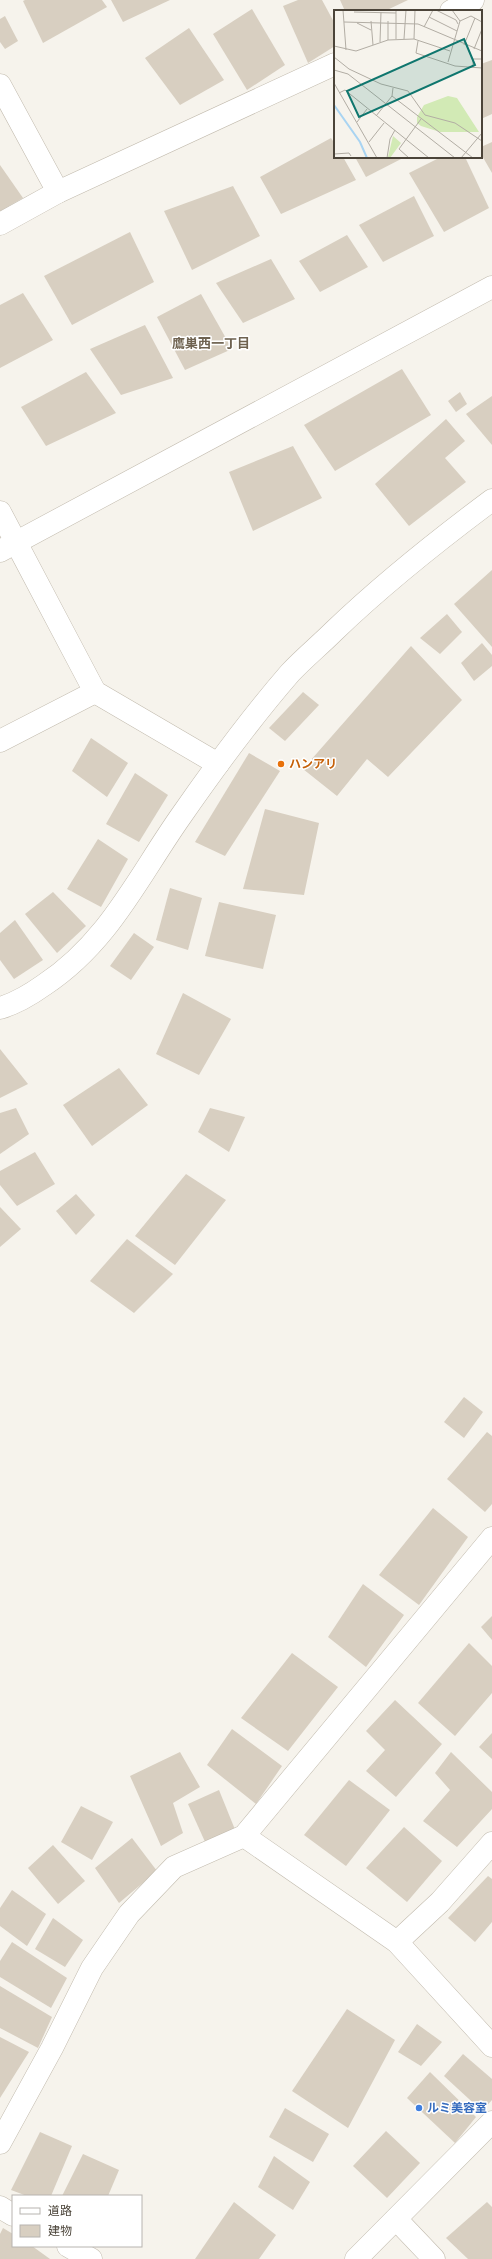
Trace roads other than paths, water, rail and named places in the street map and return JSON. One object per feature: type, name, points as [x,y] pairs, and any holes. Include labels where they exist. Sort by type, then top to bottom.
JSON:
[{"type":"street","points":[[453,10],[473,0]]},
{"type":"street","points":[[0,224],[58,192],[334,64]]},
{"type":"street","points":[[0,84],[58,192]]},
{"type":"street","points":[[7,547],[492,287]]},
{"type":"street","points":[[0,1008],[14,1004],[53,979],[92,945],[127,900],[180,816],[218,764],[291,672],[368,599],[414,559],[492,500]]},
{"type":"street","points":[[0,512],[7,547],[96,692],[218,764]]},
{"type":"street","points":[[0,741],[96,692]]},
{"type":"street","points":[[0,2143],[52,2048],[92,1968],[129,1914],[174,1867],[244,1836],[492,1538]]},
{"type":"street","points":[[244,1836],[397,1942],[492,2046]]},
{"type":"street","points":[[397,1942],[440,1902],[492,1843]]},
{"type":"street","points":[[356,2259],[492,2122]]},
{"type":"street","points":[[0,2207],[12,2214]]},
{"type":"street","points":[[396,2219],[434,2259]]},
{"type":"street","points":[[70,2247],[91,2259]]},
{"type":"place","name":"ハンアリ","points":[[281,764]]},
{"type":"place","name":"ルミ美容室","points":[[419,2108]]},
{"type":"district","name":"鷹巣西一丁目","points":[[211,343]]}]
